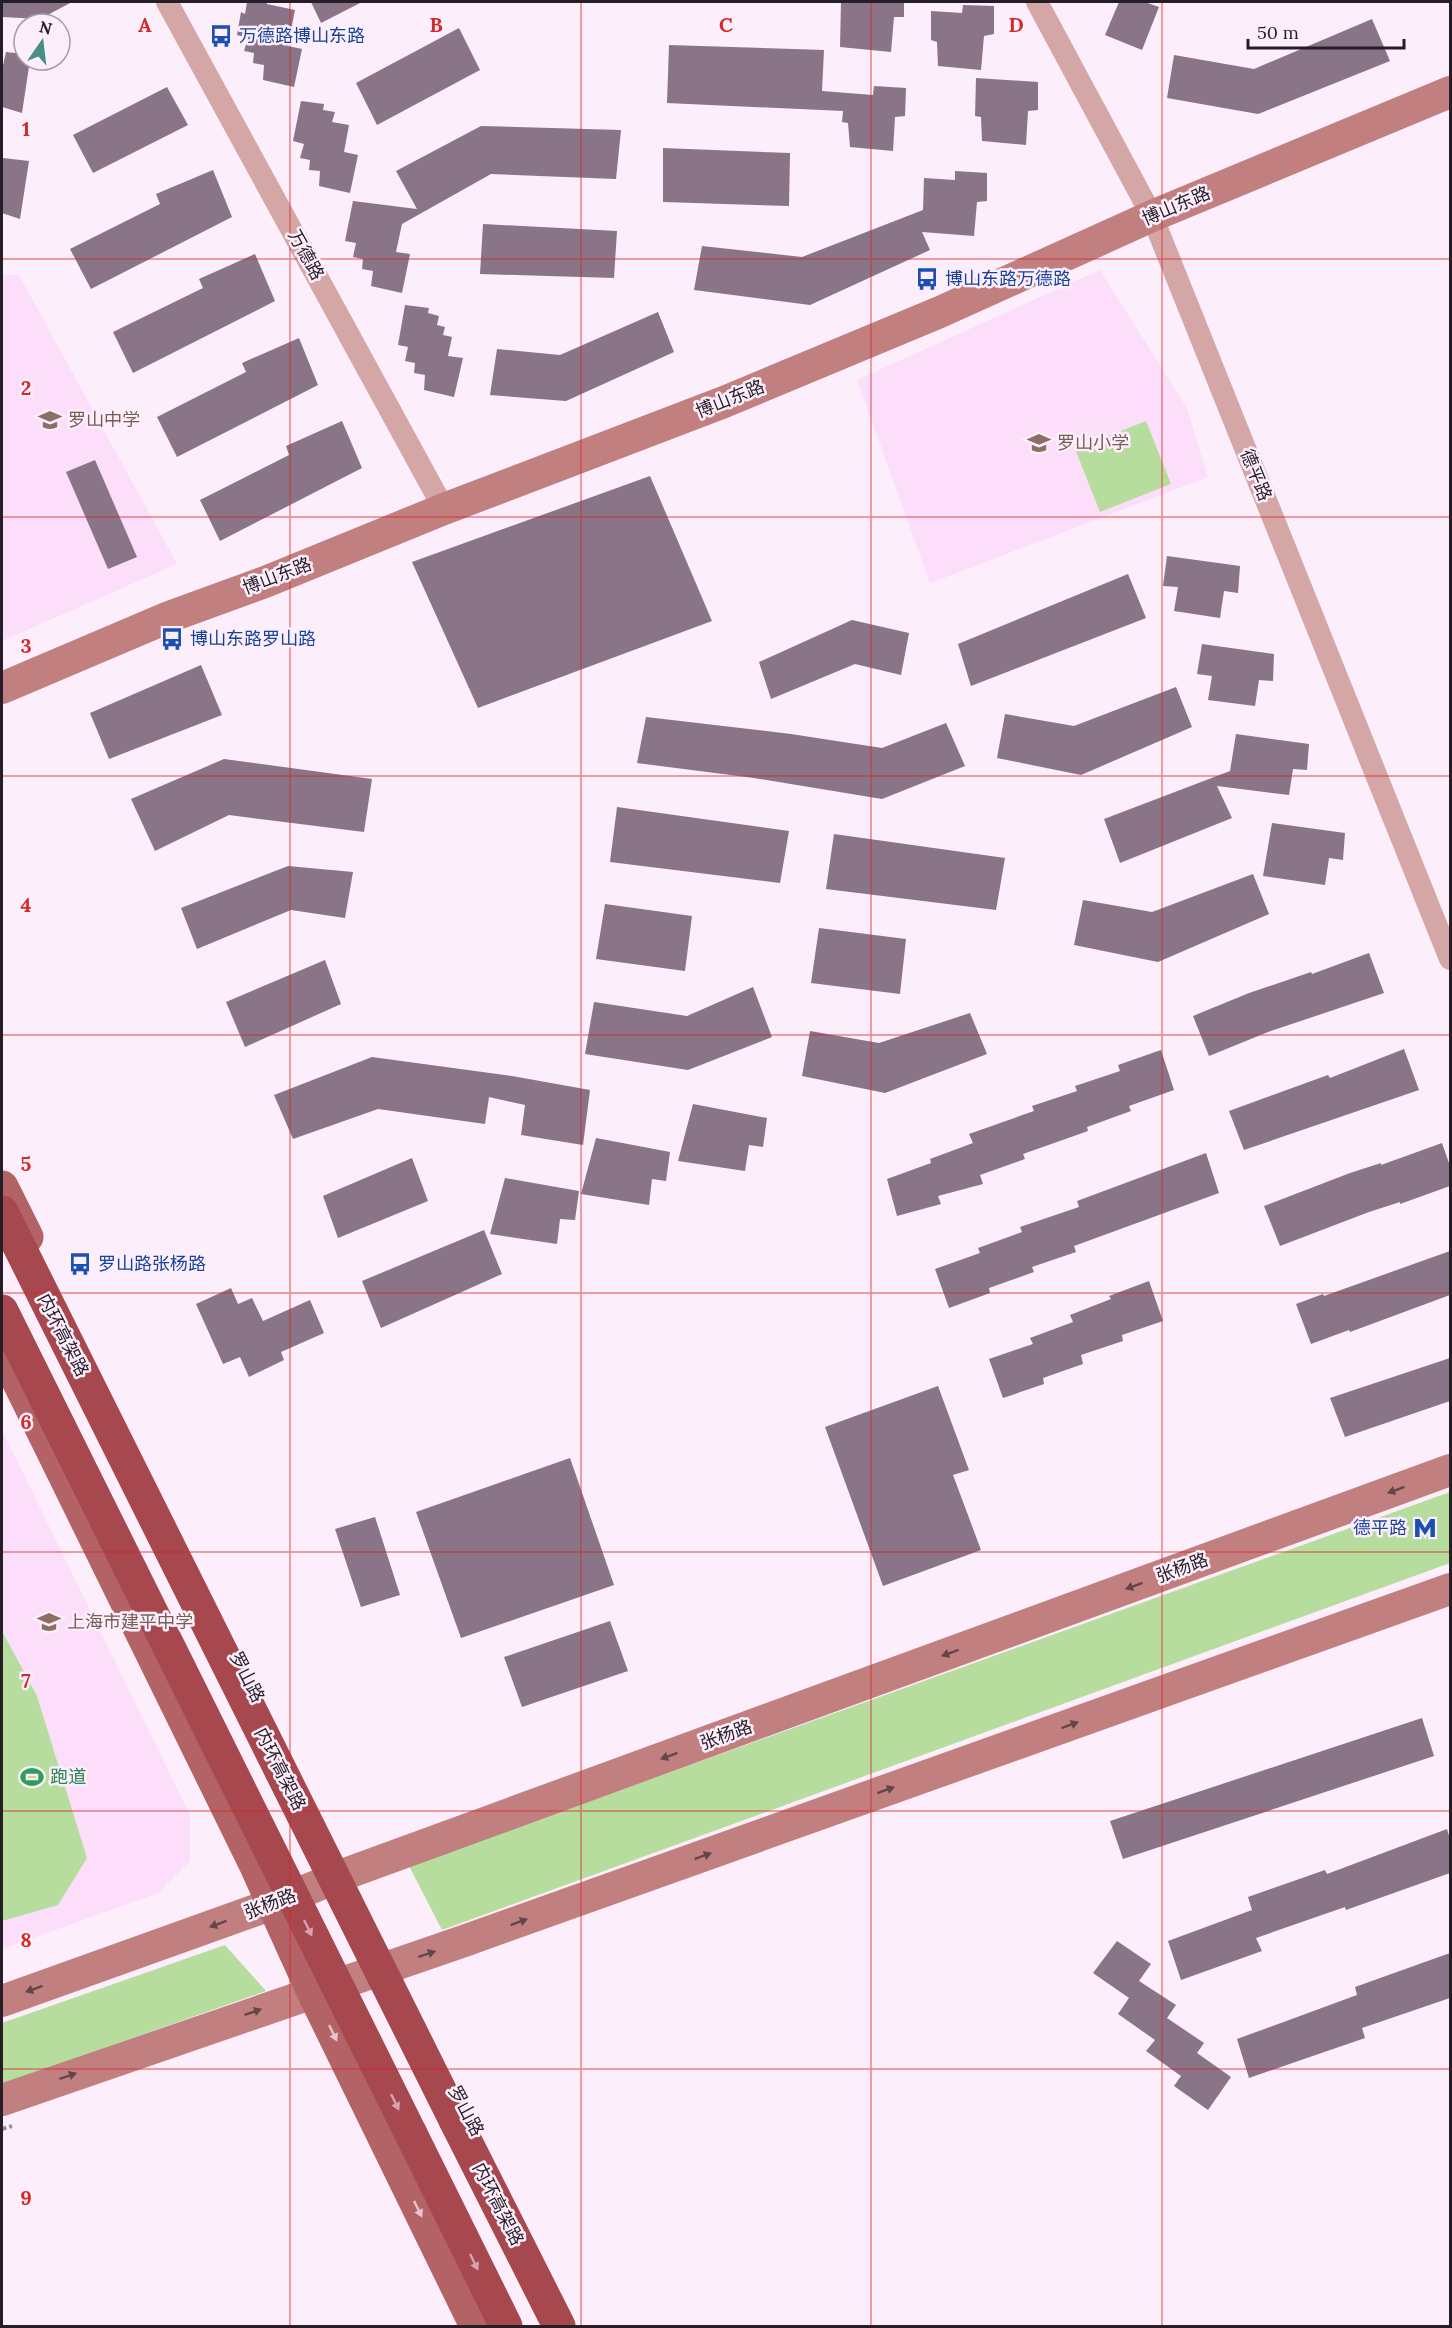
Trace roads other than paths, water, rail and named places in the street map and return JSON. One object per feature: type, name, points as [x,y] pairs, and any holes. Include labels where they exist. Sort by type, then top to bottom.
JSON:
[{"type":"highway","name":"内环高架路","points":[[2,1212],[559,2326]]},
{"type":"highway","points":[[2,1311],[506,2326]]},
{"type":"main road","name":"博山东路","points":[[2,688],[169,617],[265,582],[444,509],[789,375],[940,312],[1152,216],[1450,92]]},
{"type":"main road","name":"罗山路","points":[[2,1187],[390,1966],[576,2326]]},
{"type":"main road","points":[[2,1348],[476,2326]]},
{"type":"main road","name":"张杨路","points":[[2,2001],[273,1904],[345,1874],[1450,1470]]},
{"type":"main road","points":[[2,2100],[390,1966],[1450,1589]]},
{"type":"street","name":"万德路","points":[[167,2],[444,509]]},
{"type":"street","name":"德平路","points":[[1037,2],[1152,216],[1450,959]]},
{"type":"place","name":"万德路博山东路","points":[[221,36]]},
{"type":"place","name":"博山东路万德路","points":[[927,279]]},
{"type":"place","name":"罗山中学","points":[[50,420]]},
{"type":"place","name":"罗山小学","points":[[1039,443]]},
{"type":"place","name":"博山东路罗山路","points":[[172,639]]},
{"type":"place","name":"罗山路张杨路","points":[[80,1264]]},
{"type":"place","name":"德平路","points":[[1425,1528]]},
{"type":"place","name":"上海市建平中学","points":[[49,1622]]},
{"type":"place","name":"跑道","points":[[32,1777]]}]
